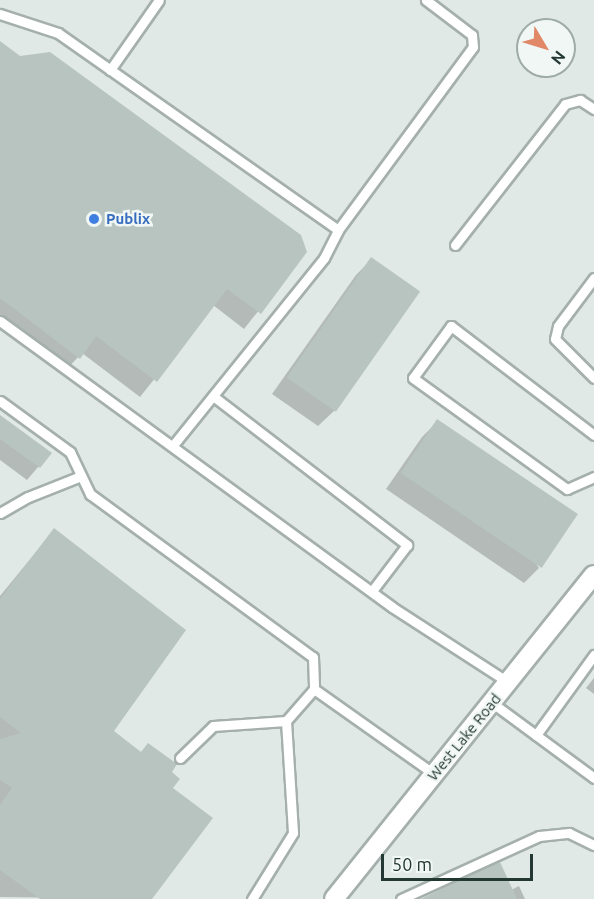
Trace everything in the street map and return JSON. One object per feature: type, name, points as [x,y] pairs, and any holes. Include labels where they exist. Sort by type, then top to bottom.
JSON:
[{"type":"street","name":"West Lake Road","points":[[334,899],[594,575]]},
{"type":"lane","points":[[110,70],[159,0]]},
{"type":"lane","points":[[174,444],[324,258],[338,230],[473,47],[472,35],[426,0]]},
{"type":"lane","points":[[0,14],[58,33],[338,230]]},
{"type":"lane","points":[[455,245],[565,104],[580,100],[594,110]]},
{"type":"lane","points":[[594,279],[558,326],[555,339],[594,378]]},
{"type":"lane","points":[[0,321],[174,444],[372,591],[508,682]]},
{"type":"lane","points":[[594,435],[451,326],[413,378],[567,489],[594,477]]},
{"type":"lane","points":[[213,396],[407,545],[372,591]]},
{"type":"lane","points":[[0,401],[70,452],[90,494],[313,657],[314,689],[286,721],[293,833],[252,899]]},
{"type":"lane","points":[[0,513],[28,497],[81,476]]},
{"type":"lane","points":[[536,735],[594,655]]},
{"type":"lane","points":[[314,689],[434,774]]},
{"type":"lane","points":[[491,702],[594,778]]},
{"type":"lane","points":[[180,758],[213,726],[286,721]]},
{"type":"lane","points":[[400,899],[539,836],[569,833],[594,845]]},
{"type":"building","points":[[0,41],[20,56],[50,52],[301,235],[307,252],[261,314],[227,289],[157,382],[96,336],[80,359],[0,298]]},
{"type":"building","points":[[371,257],[420,291],[336,412],[287,377]]},
{"type":"building","points":[[0,415],[52,453],[40,468],[0,439]]},
{"type":"building","points":[[437,419],[578,514],[542,568],[401,473]]},
{"type":"building","points":[[54,528],[186,630],[114,731],[141,752],[148,743],[177,764],[172,772],[180,779],[173,788],[213,818],[152,899],[40,899],[0,870],[0,805],[12,788],[0,780],[0,739],[21,733],[0,717],[0,599]]},
{"type":"building","points":[[500,862],[517,899],[421,899],[462,879]]},
{"type":"place","name":"Publix","points":[[94,219]]}]
